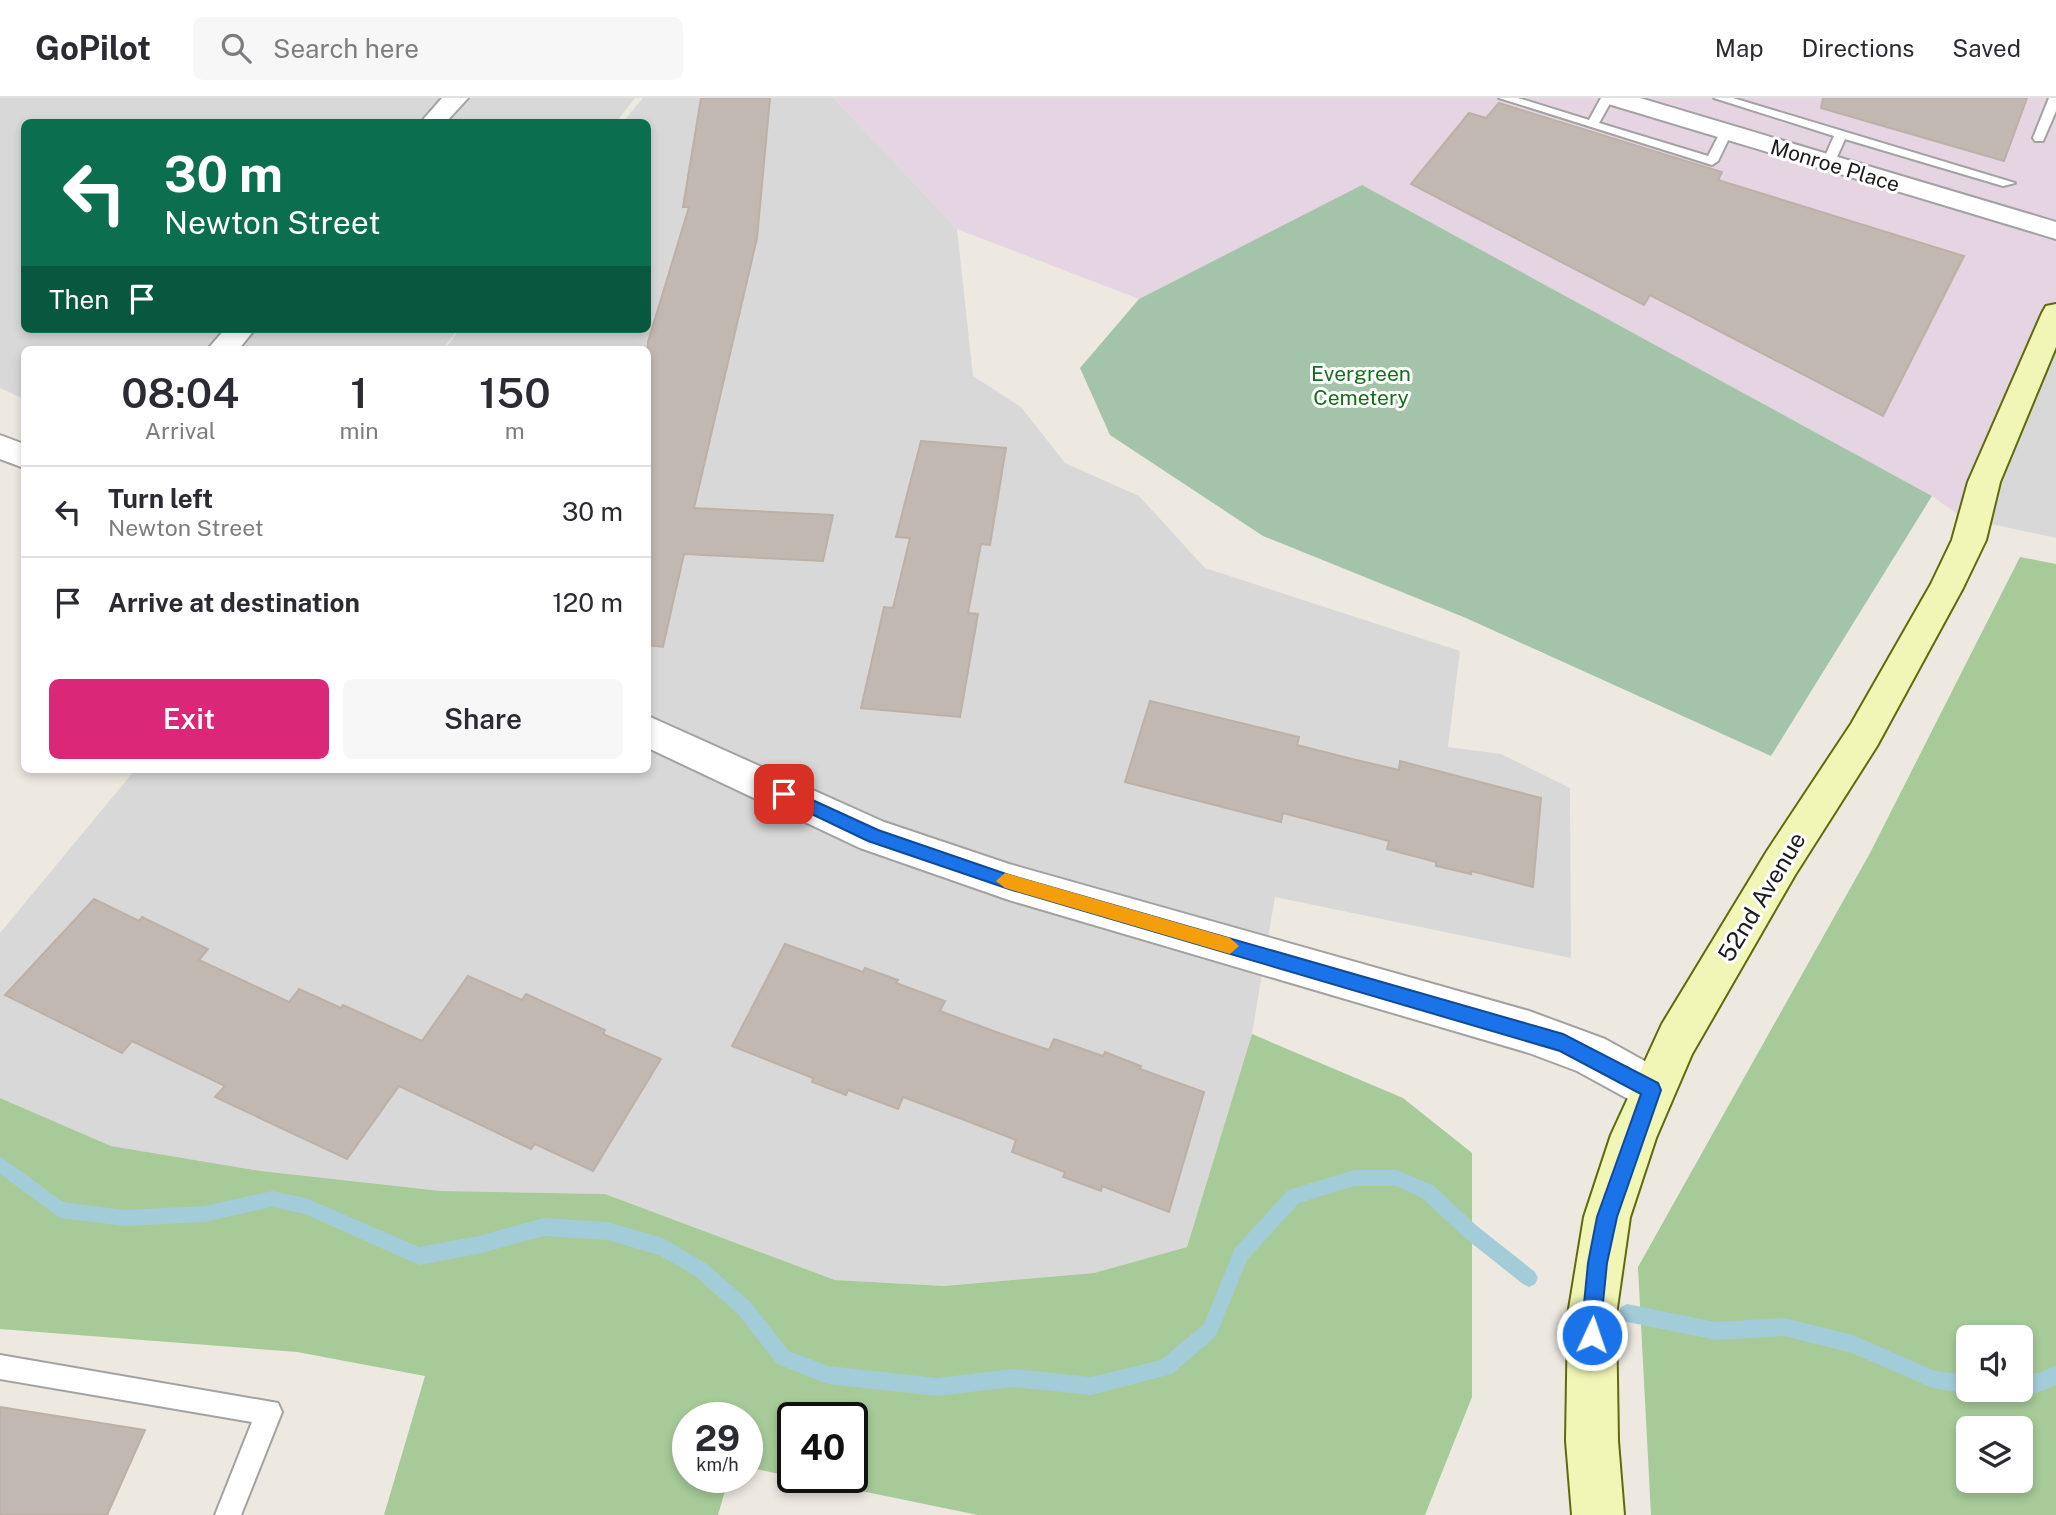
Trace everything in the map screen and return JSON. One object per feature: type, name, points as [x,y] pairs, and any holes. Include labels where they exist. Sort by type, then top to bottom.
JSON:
[{"type":"street","name":"Monroe Place","points":[[1614,98],[2056,232]]},
{"type":"street","points":[[435,119],[447,99]]},
{"type":"street","name":"52nd Avenue","points":[[1598,1515],[1591,1377],[1598,1263],[1620,1171],[1651,1090],[1677,1039],[1781,863],[1864,735],[1969,540],[1984,482],[2056,313]]},
{"type":"street","points":[[226,346],[237,333]]},
{"type":"street","points":[[0,446],[21,456]]},
{"type":"street","points":[[651,733],[874,836],[1009,882],[1529,1032],[1590,1054],[1651,1090]]},
{"type":"lane","points":[[1504,98],[1712,161],[1726,132]]},
{"type":"lane","points":[[1592,125],[1607,98]]},
{"type":"lane","points":[[1720,98],[2007,183]]},
{"type":"lane","points":[[2039,138],[2050,126],[2054,98]]},
{"type":"lane","points":[[1828,163],[1842,134]]},
{"type":"lane","points":[[0,1367],[269,1412],[228,1515]]},
{"type":"shaded area","points":[[0,98],[635,98],[618,119],[21,119],[21,333],[455,333],[445,346],[21,346],[21,398],[0,388]]},
{"type":"shaded area","points":[[643,98],[834,98],[957,229],[973,376],[1021,407],[1065,463],[1139,496],[1205,568],[1460,651],[1448,747],[1501,754],[1570,788],[1571,958],[1275,897],[1252,1034],[1187,1247],[1094,1273],[944,1286],[835,1280],[605,1194],[441,1191],[261,1171],[111,1146],[0,1098],[0,933],[133,773],[651,773],[651,346],[447,346],[457,333],[651,333],[651,119],[626,119]]},
{"type":"shaded area","points":[[834,98],[2056,98],[2056,313],[1963,518],[1932,496],[1362,186],[1139,299],[957,229]]},
{"type":"shaded area","points":[[2056,313],[2056,538],[1963,518]]},
{"type":"green space","name":"Evergreen Cemetery","points":[[1362,185],[1932,496],[1771,756],[1466,618],[1263,536],[1110,435],[1080,368],[1139,299]]},
{"type":"green space","points":[[2020,557],[2056,564],[2056,1515],[1651,1515],[1638,1267],[1870,853]]},
{"type":"green space","points":[[1252,1034],[1403,1098],[1472,1153],[1472,1397],[1425,1515],[978,1515],[868,1492],[868,1402],[777,1402],[777,1474],[763,1470],[763,1402],[672,1402],[672,1493],[724,1493],[718,1515],[384,1515],[425,1376],[297,1352],[0,1329],[0,1098],[111,1146],[261,1171],[441,1191],[605,1194],[835,1280],[944,1286],[1094,1273],[1187,1247]]},
{"type":"building","points":[[701,98],[770,98],[757,238],[694,508],[833,515],[823,561],[684,554],[663,647],[651,645],[651,346],[648,346],[648,342],[689,207],[683,207]]},
{"type":"building","points":[[1823,98],[2027,98],[2004,161],[1821,108]]},
{"type":"building","points":[[1499,103],[1722,172],[1718,180],[1964,256],[1883,416],[1650,295],[1644,305],[1411,184],[1469,113],[1486,118]]},
{"type":"building","points":[[921,441],[1006,448],[990,545],[981,544],[968,613],[978,614],[960,717],[861,708],[884,607],[893,608],[910,538],[896,537]]},
{"type":"building","points":[[1150,701],[1299,737],[1297,745],[1352,759],[1399,770],[1400,761],[1541,798],[1533,887],[1471,871],[1471,874],[1436,866],[1436,862],[1387,849],[1389,841],[1283,813],[1281,822],[1125,782]]},
{"type":"building","points":[[94,899],[139,921],[142,917],[208,949],[199,960],[289,1002],[299,989],[341,1008],[343,1005],[422,1041],[468,976],[522,1000],[526,994],[605,1030],[603,1034],[661,1059],[593,1171],[535,1144],[531,1149],[399,1086],[347,1159],[215,1097],[225,1086],[132,1041],[122,1053],[5,995]]},
{"type":"building","points":[[785,944],[863,972],[865,968],[898,980],[896,983],[945,1001],[940,1011],[996,1032],[1049,1050],[1054,1039],[1103,1056],[1105,1052],[1141,1066],[1140,1069],[1204,1092],[1169,1212],[1102,1186],[1101,1191],[1063,1177],[1065,1172],[1012,1152],[1016,1140],[962,1119],[903,1097],[898,1109],[848,1090],[846,1095],[812,1082],[813,1078],[732,1046]]},
{"type":"building","points":[[0,1407],[145,1430],[107,1515],[0,1515]]},
{"type":"waterway","points":[[0,1164],[60,1210],[125,1218],[204,1214],[272,1199],[306,1206],[419,1256],[478,1245],[544,1227],[607,1231],[663,1247],[701,1270],[744,1308],[783,1358],[828,1375],[937,1387],[1013,1378],[1091,1386],[1166,1368],[1210,1330],[1241,1254],[1294,1196],[1354,1178],[1397,1178],[1428,1192],[1471,1232],[1529,1278]]},
{"type":"waterway","points":[[1627,1313],[1716,1331],[1784,1327],[1853,1344],[1935,1380],[1956,1382]]},
{"type":"waterway","points":[[2033,1383],[2045,1381],[2056,1374]]},
{"type":"slow traffic","points":[[1005,881],[1230,946]]},
{"type":"route","points":[[784,794],[874,836],[1009,882],[1465,1012],[1563,1043],[1590,1054],[1651,1090],[1620,1171],[1607,1217],[1598,1263],[1592,1335]]}]
